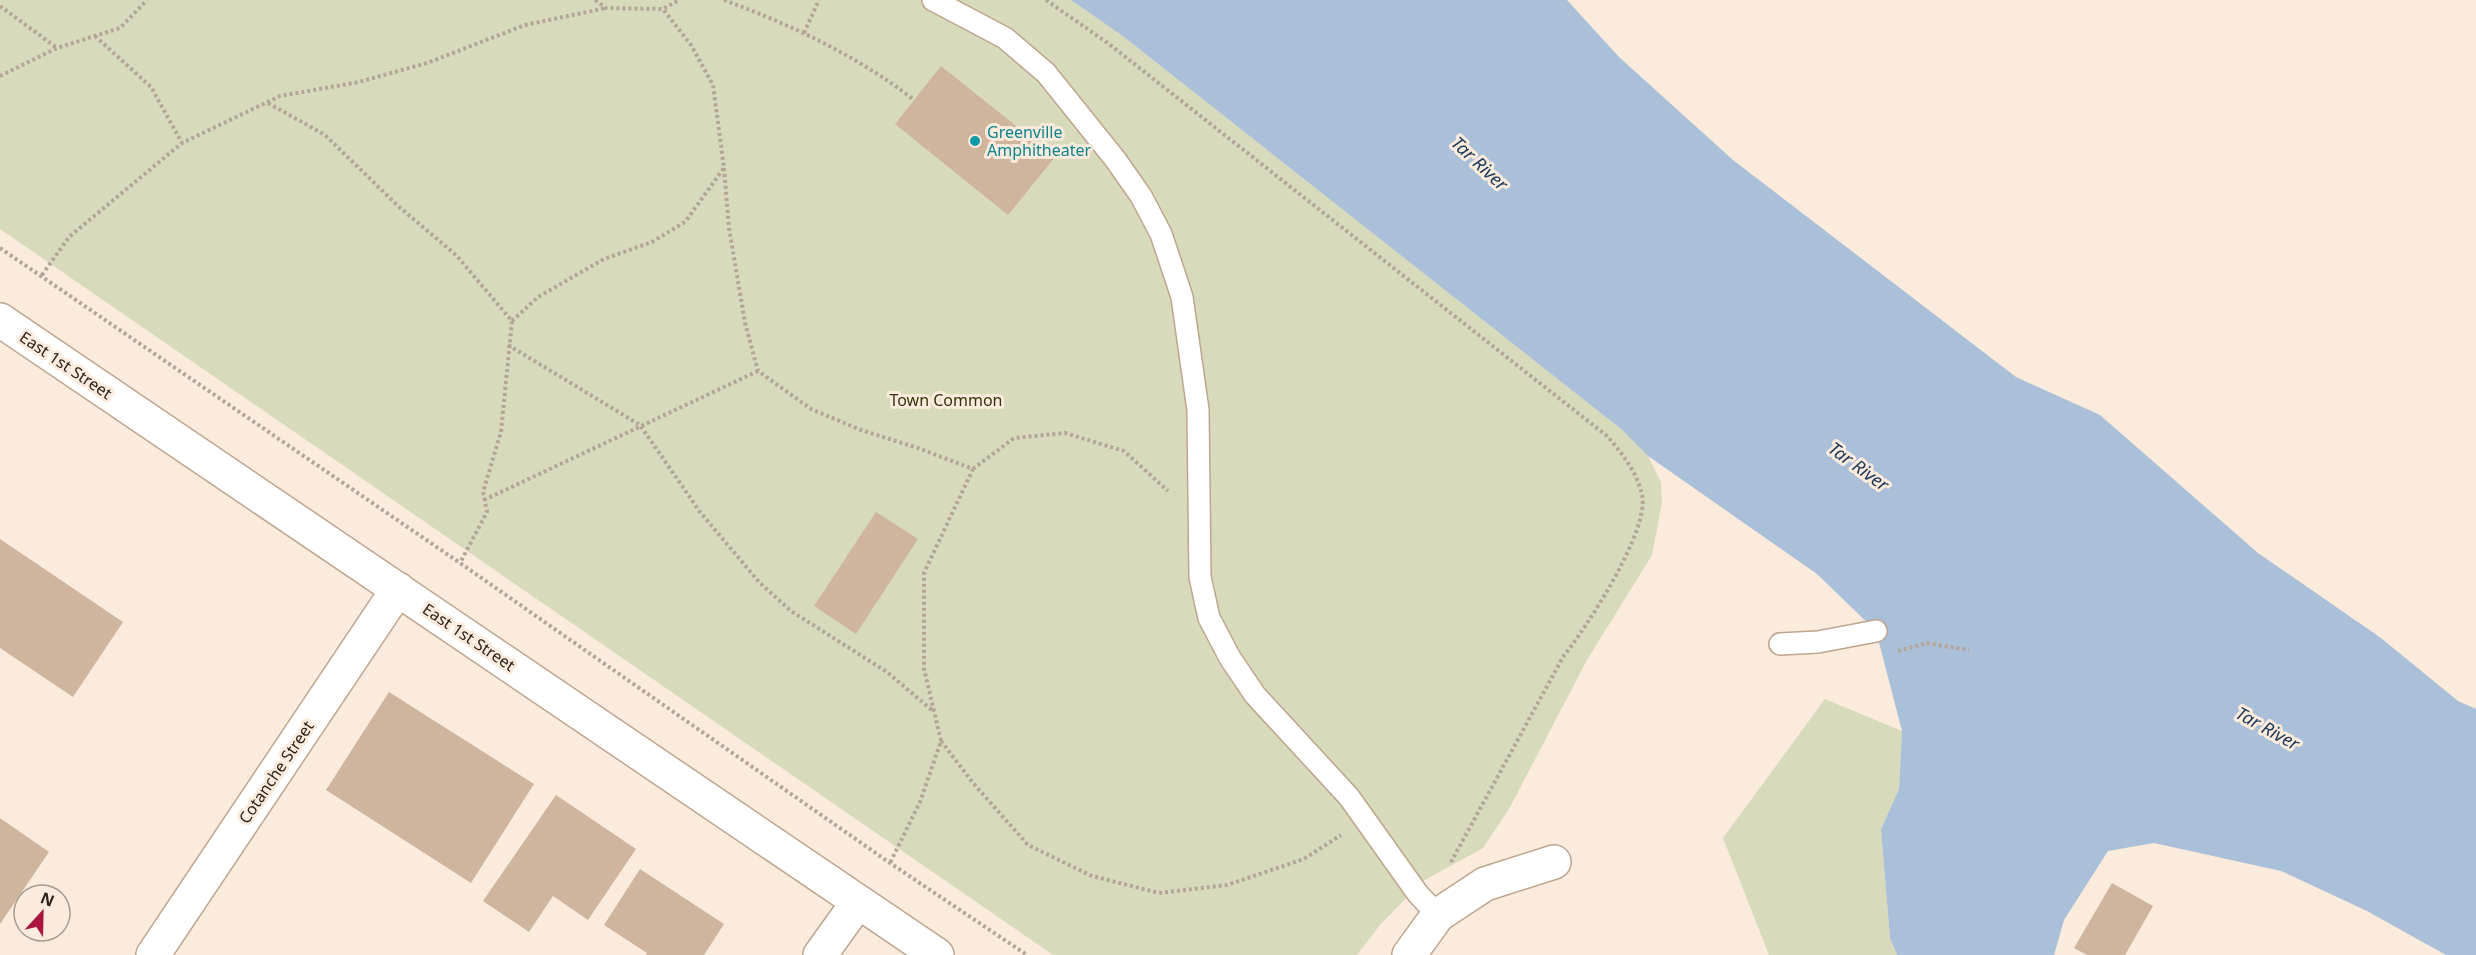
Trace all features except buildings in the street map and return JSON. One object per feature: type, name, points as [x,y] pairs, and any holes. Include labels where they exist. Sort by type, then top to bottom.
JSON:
[{"type":"street","name":"East 1st Street","points":[[0,320],[937,955]]},
{"type":"street","name":"Cotanche Street","points":[[153,955],[398,590]]},
{"type":"street","points":[[1409,955],[1428,904],[1554,862]]},
{"type":"street","points":[[820,955],[858,902]]},
{"type":"lane","points":[[933,0],[1005,38],[1046,73],[1115,159],[1141,196],[1161,234],[1182,297],[1198,410],[1200,577],[1209,618],[1230,658],[1255,694],[1349,797],[1428,904]]},
{"type":"lane","points":[[1780,644],[1818,642],[1876,631]]},
{"type":"path","points":[[0,76],[57,48],[120,28],[147,0]]},
{"type":"path","points":[[595,0],[606,8]]},
{"type":"path","points":[[42,275],[69,237],[182,143],[280,96],[359,82],[428,63],[525,25],[606,8],[663,9],[679,0]]},
{"type":"path","points":[[724,0],[804,33],[886,78],[914,100]]},
{"type":"path","points":[[804,33],[819,0]]},
{"type":"path","points":[[1046,0],[1108,44],[1607,436],[1627,458],[1643,496],[1638,530],[1616,576],[1563,657],[1428,904]]},
{"type":"path","points":[[0,6],[57,48]]},
{"type":"path","points":[[663,9],[691,45],[712,85],[724,168],[729,228],[745,323],[758,371],[811,409],[861,430],[973,469]]},
{"type":"path","points":[[96,36],[151,87],[182,143]]},
{"type":"path","points":[[267,102],[325,135],[398,206],[456,255],[512,321]]},
{"type":"path","points":[[460,563],[487,512],[483,492],[501,432],[512,321],[538,297],[604,259],[652,242],[685,222],[724,168]]},
{"type":"path","points":[[0,248],[460,563],[890,864],[1027,955]]},
{"type":"path","points":[[508,345],[640,425],[700,512],[759,582],[791,611],[887,672],[933,711]]},
{"type":"path","points":[[484,500],[758,371]]},
{"type":"path","points":[[1200,528],[1165,487],[1124,451],[1065,433],[1014,438],[973,469],[924,573],[924,669],[940,741],[973,783],[1028,845],[1092,876],[1159,893],[1227,885],[1304,859],[1364,820]]},
{"type":"path","points":[[890,864],[920,802],[940,741]]},
{"type":"green space","name":"Town Common","points":[[0,0],[1071,0],[1124,37],[1621,429],[1648,456],[1661,482],[1662,503],[1652,555],[1587,660],[1509,809],[1483,848],[1423,881],[1380,925],[1357,955],[1053,955],[0,229]]},
{"type":"green space","points":[[1825,699],[1902,731],[1899,789],[1881,829],[1890,938],[1897,955],[1769,955],[1723,838]]},
{"type":"water","name":"Tar River","points":[[1071,0],[1567,0],[1619,57],[1733,160],[2016,377],[2100,415],[2258,553],[2381,638],[2458,701],[2476,709],[2476,955],[2446,955],[2367,911],[2281,871],[2154,843],[2108,851],[2064,920],[2054,955],[1897,955],[1890,938],[1881,829],[1899,789],[1902,731],[1876,631],[1817,574],[1648,456],[1621,429],[1124,37]]},
{"type":"place","name":"Greenville Amphitheater","points":[[975,141]]}]
